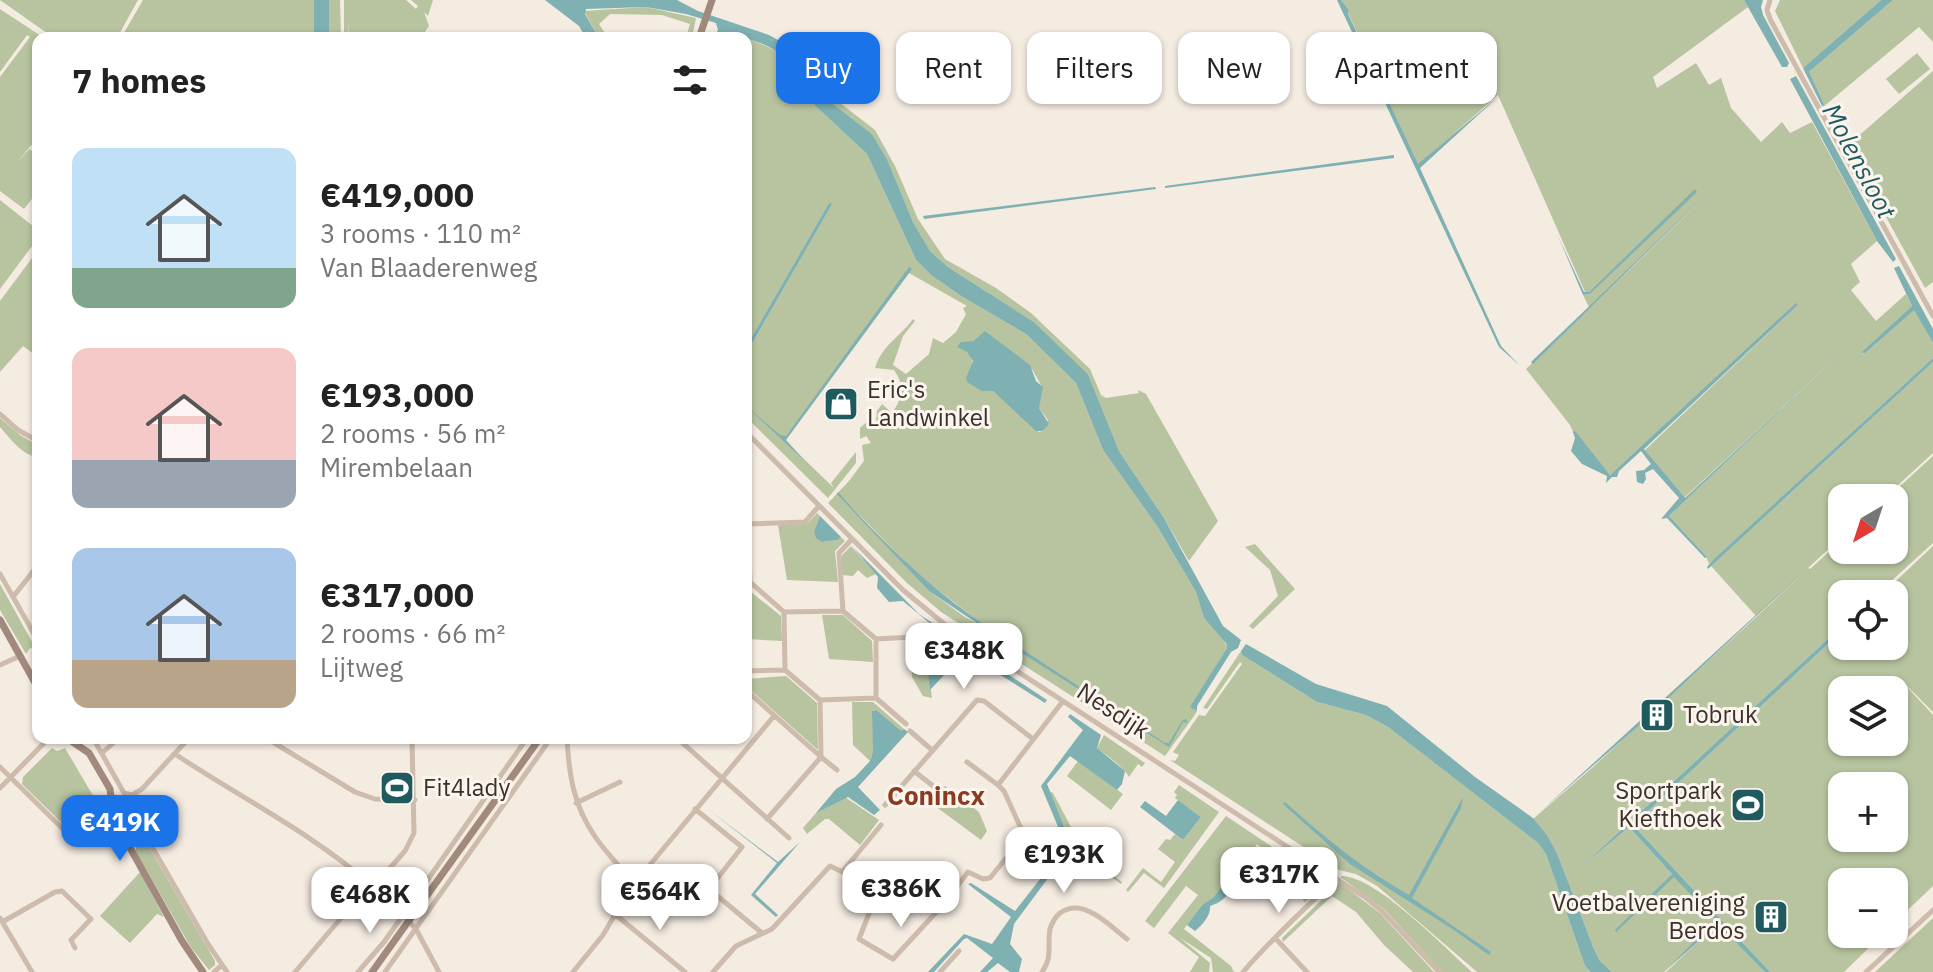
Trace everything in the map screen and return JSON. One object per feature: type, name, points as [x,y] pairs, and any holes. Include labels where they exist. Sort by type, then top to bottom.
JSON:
[{"type":"street","points":[[701,32],[712,0]]},
{"type":"street","points":[[1770,0],[1767,10],[1770,19],[1933,316]]},
{"type":"street","points":[[0,414],[32,438]]},
{"type":"street","name":"Nesdijk","points":[[752,438],[908,595],[943,623],[1336,878],[1381,910],[1439,972]]},
{"type":"street","points":[[752,524],[805,522],[819,506]]},
{"type":"street","points":[[843,611],[839,553],[852,539]]},
{"type":"street","points":[[13,597],[32,573]]},
{"type":"street","points":[[0,574],[32,630]]},
{"type":"street","points":[[752,585],[784,612],[843,611],[876,639],[932,636],[943,623]]},
{"type":"street","points":[[784,612],[785,670]]},
{"type":"street","points":[[0,620],[32,677]]},
{"type":"street","points":[[876,639],[876,698]]},
{"type":"street","points":[[0,665],[20,656]]},
{"type":"street","points":[[752,671],[785,670],[820,700],[876,698],[906,724]]},
{"type":"street","points":[[752,696],[837,770]]},
{"type":"street","points":[[767,819],[821,757],[820,700]]},
{"type":"street","points":[[885,805],[977,700],[984,701],[1033,739]]},
{"type":"street","points":[[998,785],[1063,701]]},
{"type":"street","points":[[752,741],[774,716]]},
{"type":"street","points":[[910,731],[932,750]]},
{"type":"street","points":[[0,788],[43,744]]},
{"type":"street","points":[[76,744],[89,753],[110,789],[114,819],[182,941],[203,972]]},
{"type":"street","points":[[97,744],[124,793],[129,795],[136,793],[184,744]]},
{"type":"street","points":[[102,753],[112,744]]},
{"type":"street","points":[[276,744],[355,792],[375,799],[415,800]]},
{"type":"street","points":[[295,972],[411,842],[415,800],[412,744]]},
{"type":"street","points":[[372,972],[523,744]]},
{"type":"street","points":[[358,972],[406,918],[536,744]]},
{"type":"street","points":[[385,972],[547,744]]},
{"type":"street","points":[[568,744],[576,803],[593,834],[630,884]]},
{"type":"street","points":[[684,744],[789,838]]},
{"type":"street","points":[[573,972],[616,915],[630,884],[638,879],[749,744]]},
{"type":"street","points":[[516,753],[520,766]]},
{"type":"street","points":[[175,754],[334,853],[373,884],[416,929],[439,972]]},
{"type":"street","points":[[713,972],[736,946],[772,929],[826,867],[832,866],[874,887],[877,893],[859,939],[893,959],[968,872],[990,878],[1022,837],[1021,827],[1004,791],[967,762]]},
{"type":"street","points":[[0,767],[68,834],[78,835],[95,817]]},
{"type":"street","points":[[914,771],[937,789]]},
{"type":"street","points":[[576,803],[620,782]]},
{"type":"street","points":[[695,809],[742,847],[698,903]]},
{"type":"street","points":[[843,871],[881,825]]},
{"type":"street","points":[[144,833],[227,972]]},
{"type":"street","points":[[935,866],[958,884]]},
{"type":"street","points":[[1243,972],[1264,947],[1276,939],[1336,878]]},
{"type":"street","points":[[709,889],[762,933]]},
{"type":"street","points":[[32,972],[2,920],[62,891],[91,919],[71,940],[75,948]]},
{"type":"street","points":[[1042,972],[1050,956],[1052,924],[1068,909],[1082,908],[1091,912],[1127,939]]},
{"type":"street","points":[[1866,972],[1933,910]]},
{"type":"street","points":[[616,915],[685,972]]},
{"type":"street","points":[[1276,939],[1307,972]]},
{"type":"street","points":[[940,972],[959,951]]},
{"type":"street","points":[[214,972],[222,965]]},
{"type":"green space","points":[[0,0],[138,0],[120,32],[45,32]]},
{"type":"green space","points":[[143,0],[314,0],[314,32],[124,32]]},
{"type":"green space","points":[[329,0],[340,0],[341,32],[329,32]]},
{"type":"green space","points":[[344,0],[406,0],[416,9],[418,6],[411,0],[433,0],[428,16],[424,12],[429,26],[425,32],[349,32],[348,24],[348,32],[344,32]]},
{"type":"green space","points":[[1341,0],[1744,0],[1748,7],[1653,77],[1657,88],[1696,63],[1709,85],[1721,78],[1731,108],[1761,142],[1782,122],[1790,133],[1812,122],[1877,241],[1851,264],[1860,282],[1851,290],[1876,321],[1906,294],[1912,306],[1862,353],[1914,309],[1933,343],[1933,358],[1709,564],[1706,556],[1669,516],[1838,356],[1684,498],[1644,451],[1796,304],[1610,475],[1526,369],[1703,199],[1589,307],[1583,295],[1590,294],[1695,190],[1589,292],[1585,292],[1497,96],[1497,32],[1357,32],[1349,10]]},
{"type":"green space","points":[[1780,0],[1881,0],[1803,68],[1775,11]]},
{"type":"green space","points":[[1893,0],[1933,0],[1933,42],[1919,27],[1823,107],[1809,72]]},
{"type":"green space","points":[[646,7],[696,18],[693,32],[688,32],[690,24],[662,15],[610,14],[599,24],[604,32],[596,32],[584,11]]},
{"type":"green space","points":[[0,9],[35,32],[32,32],[32,146],[31,145],[17,163],[29,149],[32,151],[32,199],[24,209],[0,191],[0,77],[30,37],[27,35],[0,72]]},
{"type":"green space","points":[[752,40],[776,52],[776,104],[813,104],[867,154],[916,260],[961,296],[1026,334],[1076,383],[1103,450],[1157,526],[1196,592],[1204,618],[1223,637],[1227,648],[1191,707],[1197,711],[1165,756],[941,612],[907,583],[828,503],[864,461],[862,445],[871,443],[866,436],[860,439],[860,428],[869,420],[876,422],[877,411],[882,404],[892,413],[898,402],[901,386],[894,370],[875,368],[882,353],[913,319],[915,321],[903,336],[893,365],[906,374],[929,354],[933,338],[943,343],[956,332],[966,314],[963,308],[967,306],[909,273],[912,269],[786,436],[781,437],[834,488],[831,483],[856,452],[856,463],[828,498],[752,423],[752,343],[831,205],[829,203],[752,337]],"holes":[[[983,333],[1032,369],[1041,385],[1039,408],[1048,420],[1039,432],[993,391],[984,391],[968,374],[973,365],[971,356],[959,345],[973,341]],[[838,493],[915,572],[991,631],[929,591]]]},
{"type":"green space","points":[[1917,53],[1930,69],[1899,94],[1886,79]]},
{"type":"green space","points":[[1933,71],[1933,282],[1925,288],[1847,146]]},
{"type":"green space","points":[[833,104],[841,104],[875,130],[918,219],[945,259],[996,288],[1031,313],[1090,369],[1101,395],[1106,398],[1139,393],[1138,390],[1146,394],[1218,521],[1189,561],[1119,451],[1088,374],[1034,322],[948,267],[930,251],[872,134]]},
{"type":"green space","points":[[1390,104],[1488,104],[1418,165]]},
{"type":"green space","points":[[0,200],[32,225],[32,246],[0,289]]},
{"type":"green space","points":[[32,258],[32,353],[23,346],[0,372],[0,301]]},
{"type":"green space","points":[[1933,362],[1933,453],[1899,484],[1828,484],[1828,550],[1808,568],[1828,553],[1828,564],[1908,564],[1908,484],[1902,484],[1933,456],[1933,543],[1892,580],[1828,580],[1828,639],[1580,868],[1629,827],[1672,874],[1616,931],[1674,876],[1716,920],[1664,972],[1612,972],[1600,961],[1594,949],[1557,853],[1533,819],[1805,572],[1756,616],[1711,566]]},
{"type":"green space","points":[[0,418],[32,442],[32,456],[17,446],[0,427]]},
{"type":"green space","points":[[817,513],[820,516],[814,531],[823,542],[841,537],[845,541],[835,551],[838,582],[787,580],[778,525],[807,524]]},
{"type":"green space","points":[[1255,544],[1295,589],[1253,629],[1249,626],[1278,596],[1270,570],[1245,547]]},
{"type":"green space","points":[[851,546],[876,574],[867,578],[858,570],[853,576],[842,575],[842,555]]},
{"type":"green space","name":"Sportpark Kiefthoek","points":[[1933,546],[1933,712],[1908,687],[1908,676],[1894,673],[1897,676],[1828,676],[1828,756],[1908,756],[1908,688],[1933,715],[1933,886],[1908,910],[1908,868],[1828,868],[1828,948],[1869,948],[1844,972],[1770,972],[1633,825],[1828,644],[1828,660],[1908,660],[1908,580],[1897,580]]},
{"type":"green space","points":[[0,584],[32,642],[32,648],[26,654],[0,610]]},
{"type":"green space","points":[[752,593],[781,616],[782,641],[752,639]]},
{"type":"green space","points":[[822,615],[843,615],[872,641],[873,662],[829,659]]},
{"type":"green space","points":[[944,632],[956,640],[949,649],[926,655],[932,698],[923,696],[912,677],[910,641],[937,640]]},
{"type":"green space","points":[[1241,651],[1242,655],[1317,702],[1366,715],[1388,727],[1538,843],[1546,854],[1585,966],[1591,972],[1477,972],[1377,886],[1356,874],[1339,870],[1170,760],[1175,761],[1179,755],[1173,752],[1199,715],[1205,716],[1242,664],[1240,662],[1207,709],[1203,708]]},
{"type":"green space","points":[[786,676],[817,703],[818,750],[752,691],[752,679]]},
{"type":"green space","points":[[852,702],[873,702],[904,729],[901,732],[873,710],[873,751],[870,761],[853,745]]},
{"type":"green space","points":[[1104,735],[1145,763],[1142,767],[1138,764],[1129,777],[1097,748]]},
{"type":"green space","points":[[52,748],[57,751],[65,748],[102,811],[72,833],[22,784],[23,777]]},
{"type":"green space","points":[[1078,761],[1123,794],[1111,810],[1067,776]]},
{"type":"green space","points":[[1179,785],[1219,812],[1164,888],[1144,873],[1128,892],[1126,890],[1143,868],[1161,882],[1175,862],[1158,849],[1175,834],[1183,840],[1201,817],[1175,798],[1177,795],[1174,792]]},
{"type":"green space","points":[[945,786],[979,812],[987,831],[981,840],[931,803]]},
{"type":"green space","points":[[1049,791],[1053,793],[1083,851],[1121,884],[1085,859],[1067,853],[1072,844]]},
{"type":"green space","points":[[119,796],[138,826],[132,835],[125,834],[118,822]]},
{"type":"green space","points":[[845,797],[879,820],[860,845],[829,819],[807,834],[803,828],[816,813]]},
{"type":"green space","points":[[1226,816],[1326,883],[1305,902],[1300,896],[1305,886],[1296,873],[1256,844],[1255,851],[1247,856],[1213,899],[1202,905],[1184,929],[1231,966],[1234,972],[1213,972],[1211,958],[1180,938],[1210,963],[1209,972],[1190,972],[1199,957],[1168,933],[1198,895],[1186,886],[1154,928],[1145,921]]},
{"type":"green space","points":[[142,839],[215,961],[209,970],[190,946],[136,852],[136,844]]},
{"type":"green space","points":[[140,872],[164,917],[157,914],[130,943],[100,916]]},
{"type":"green space","points":[[1342,876],[1356,879],[1391,900],[1472,972],[1442,972],[1384,909]]},
{"type":"green space","points":[[1340,883],[1380,913],[1434,972],[1413,972],[1384,945],[1356,912],[1332,896],[1283,942],[1282,938],[1334,888],[1333,884]]},
{"type":"green space","points":[[1933,918],[1933,972],[1875,972],[1901,948],[1908,948],[1908,941]]},
{"type":"green space","points":[[1718,923],[1765,972],[1666,972]]},
{"type":"water","points":[[314,0],[329,0],[329,32],[314,32]]},
{"type":"water","points":[[545,0],[677,0],[698,11],[769,35],[776,39],[776,52],[752,40],[752,32],[717,32],[716,23],[646,7],[586,9],[585,14],[596,32],[582,32]]},
{"type":"water","points":[[1337,0],[1341,0],[1349,10],[1356,32],[1352,32]]},
{"type":"water","points":[[1744,0],[1763,0],[1763,15],[1789,63],[1787,67],[1782,67]]},
{"type":"water","points":[[1881,0],[1893,0],[1809,72],[1822,106],[1803,68]]},
{"type":"water","points":[[1796,76],[1896,259],[1893,262],[1877,241],[1790,79]]},
{"type":"water","points":[[813,104],[833,104],[872,134],[930,251],[948,267],[1034,322],[1088,374],[1119,451],[1164,518],[1223,626],[1241,640],[1197,706],[1197,711],[1190,707],[1227,648],[1226,643],[1204,618],[1196,592],[1157,526],[1103,450],[1076,383],[1026,334],[961,296],[916,260],[867,154]]},
{"type":"water","points":[[1386,104],[1390,104],[1418,164],[1490,104],[1420,168],[1501,346],[1519,365],[1499,347]]},
{"type":"water","points":[[1394,155],[1394,158],[1165,188],[1165,186]]},
{"type":"water","points":[[1155,187],[924,219],[923,216]]},
{"type":"water","points":[[1695,189],[1697,192],[1590,294],[1583,295],[1558,236],[1584,292],[1589,292]]},
{"type":"water","points":[[1702,198],[1533,364],[1531,362]]},
{"type":"water","points":[[829,203],[832,204],[752,344],[752,337]]},
{"type":"water","points":[[1899,266],[1933,329],[1933,343],[1914,310],[1864,354],[1862,352],[1912,306],[1894,268]]},
{"type":"water","points":[[909,267],[912,269],[786,440],[806,462],[752,411],[780,435],[786,436]]},
{"type":"water","points":[[1796,303],[1798,305],[1644,449],[1685,498],[1838,356],[1669,516],[1705,558],[1667,518],[1661,519],[1679,498],[1653,469],[1645,473],[1643,484],[1637,482],[1636,471],[1644,470],[1651,464],[1641,451],[1619,471],[1617,477],[1606,483],[1607,476],[1582,464],[1571,451],[1575,438],[1573,432],[1610,475]]},
{"type":"water","points":[[985,331],[1030,365],[1036,381],[1043,387],[1039,408],[1049,424],[1042,431],[1036,431],[993,391],[982,391],[967,382],[973,361],[967,352],[957,347],[961,342],[973,341]]},
{"type":"water","points":[[1933,358],[1933,362],[1708,569],[1713,560]]},
{"type":"water","points":[[838,492],[910,566],[992,630],[990,632],[929,591]]},
{"type":"water","points":[[820,516],[841,537],[838,540],[822,542],[816,538],[814,531]]},
{"type":"water","points":[[853,547],[933,626],[903,601],[889,602],[877,588],[878,577]]},
{"type":"water","points":[[1804,571],[1644,721],[1541,811]]},
{"type":"water","points":[[999,634],[1165,743],[1169,743],[1182,721],[1186,719],[1188,723],[1183,722],[1169,747],[997,637]]},
{"type":"water","points":[[1828,639],[1828,644],[1633,825],[1770,972],[1765,972],[1718,924],[1664,972],[1715,920],[1674,877],[1616,932],[1672,874],[1629,827],[1580,868]]},
{"type":"water","points":[[956,640],[1047,700],[1045,703],[985,665],[978,670],[959,659],[930,690],[926,653],[947,650]]},
{"type":"water","points":[[1246,644],[1316,684],[1387,706],[1475,777],[1533,818],[1557,853],[1600,961],[1612,972],[1591,972],[1585,966],[1546,854],[1538,843],[1388,727],[1366,715],[1317,702],[1242,655]]},
{"type":"water","points":[[876,710],[901,731],[904,729],[908,732],[858,787],[880,810],[874,815],[848,797],[816,813],[836,789],[855,777],[870,761],[873,751],[872,711]]},
{"type":"water","points":[[1070,714],[1101,735],[1097,748],[1125,771],[1117,790],[1070,756],[1047,784],[1072,846],[1014,924],[1010,944],[1022,959],[1019,972],[1010,972],[998,963],[987,972],[980,972],[993,958],[967,938],[934,972],[928,972],[964,934],[992,944],[1011,917],[968,884],[1015,911],[1066,846],[1041,786],[1083,730],[1068,717]]},
{"type":"water","points":[[1463,797],[1461,808],[1412,898],[1491,952],[1489,955],[1350,864],[1283,804],[1285,802],[1329,840],[1409,895]]},
{"type":"water","points":[[1178,800],[1201,817],[1183,840],[1140,807],[1145,801],[1166,816]]},
{"type":"water","points":[[709,810],[778,862],[800,842],[755,894],[778,915],[776,917],[751,895],[777,863]]},
{"type":"water","points":[[1257,849],[1263,854],[1244,868],[1226,897],[1210,906],[1208,917],[1200,926],[1195,931],[1187,925],[1247,856]]},
{"type":"place","name":"Eric's Landwinkel","points":[[841,404]]},
{"type":"place","name":"Tobruk","points":[[1657,715]]},
{"type":"place","name":"Fit4lady","points":[[397,788]]},
{"type":"place","name":"Sportpark Kiefthoek","points":[[1748,805]]},
{"type":"place","name":"Voetbalvereniging Berdos","points":[[1771,917]]},
{"type":"district","name":"Conincx","points":[[936,796]]},
{"type":"water label","name":"Molensloot","points":[[1859,161]]}]
